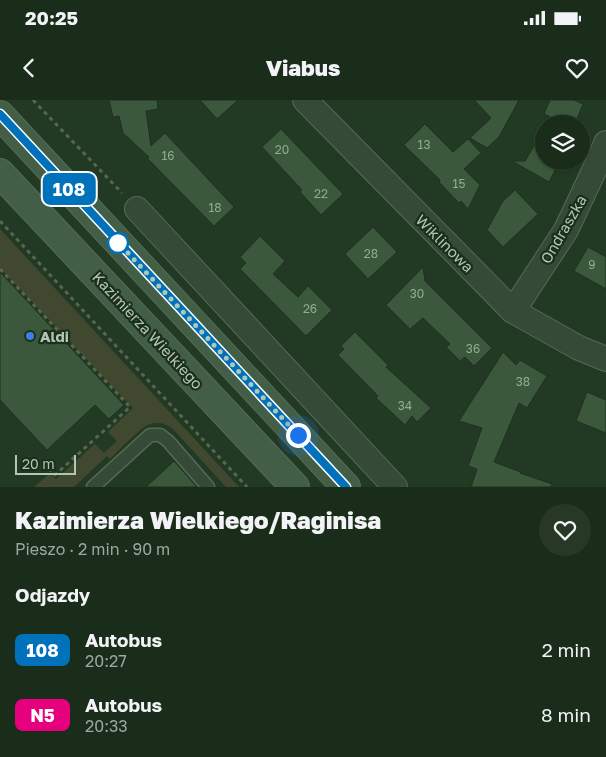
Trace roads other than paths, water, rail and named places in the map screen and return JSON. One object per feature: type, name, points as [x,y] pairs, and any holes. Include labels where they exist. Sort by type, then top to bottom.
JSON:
[{"type":"main road","points":[[0,114],[346,487]]},
{"type":"main road","name":"Kazimierza Wielkiego","points":[[0,174],[295,487]]},
{"type":"main road","points":[[83,260],[81,255],[82,249],[90,240],[102,237],[114,238]]},
{"type":"street","name":"Wiklinowa","points":[[305,100],[512,311],[579,348],[606,358]]},
{"type":"street","name":"Ondraszka","points":[[512,311],[566,230],[606,143]]},
{"type":"street","points":[[137,209],[395,487]]},
{"type":"lane","points":[[93,487],[150,435],[160,435],[168,441],[208,487]]},
{"type":"place","name":"Aldi","points":[[30,336]]}]
